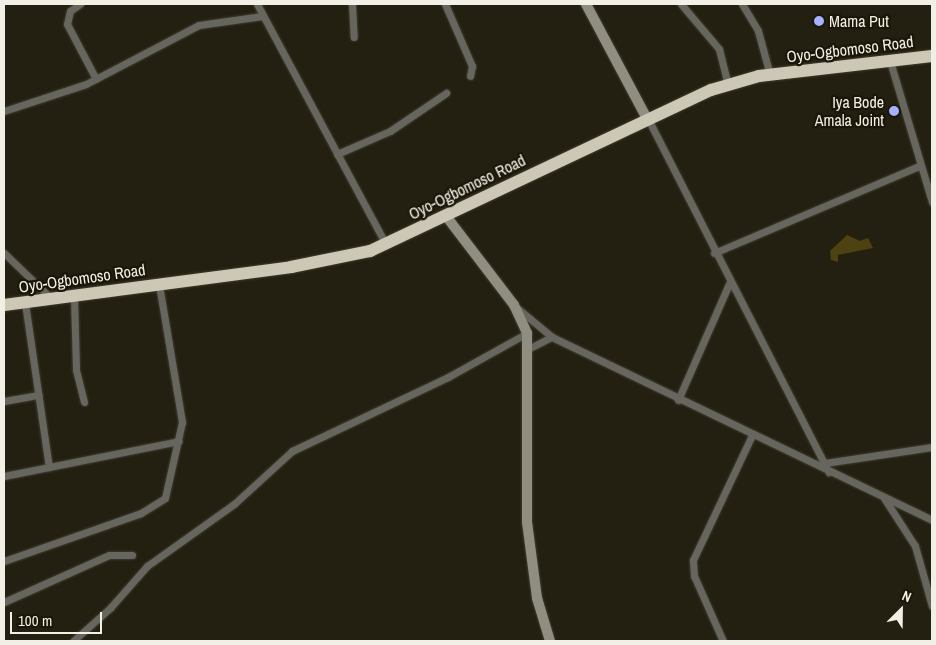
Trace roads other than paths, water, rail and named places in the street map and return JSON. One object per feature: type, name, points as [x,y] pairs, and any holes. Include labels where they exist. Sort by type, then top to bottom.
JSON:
[{"type":"highway","name":"Oyo-Ogbomoso Road","points":[[4,305],[74,297],[345,258],[386,246],[646,117],[728,85],[770,75],[932,56]]},
{"type":"main road","points":[[586,4],[646,117]]},
{"type":"main road","points":[[446,216],[514,305],[527,333],[527,522],[537,598],[550,641]]},
{"type":"street","points":[[80,4],[70,11],[67,24],[96,79]]},
{"type":"street","points":[[257,4],[386,246]]},
{"type":"street","points":[[352,4],[354,37]]},
{"type":"street","points":[[445,4],[472,66],[470,76]]},
{"type":"street","points":[[682,4],[719,49],[728,85]]},
{"type":"street","points":[[742,4],[758,31],[770,75]]},
{"type":"street","points":[[4,111],[96,79],[199,25],[262,16]]},
{"type":"street","points":[[890,61],[919,166],[932,202]]},
{"type":"street","points":[[337,154],[390,131],[446,93]]},
{"type":"street","points":[[646,117],[729,284],[829,472]]},
{"type":"street","points":[[714,253],[919,166]]},
{"type":"street","points":[[4,253],[52,299]]},
{"type":"street","points":[[4,561],[157,505],[168,492],[179,441],[181,408],[159,284]]},
{"type":"street","points":[[678,400],[729,284]]},
{"type":"street","points":[[74,297],[76,370],[84,402]]},
{"type":"street","points":[[25,302],[49,467]]},
{"type":"street","points":[[514,305],[552,337],[678,400],[932,520]]},
{"type":"street","points":[[73,641],[110,608],[147,566],[234,504],[292,451],[448,377],[527,333]]},
{"type":"street","points":[[528,349],[552,337]]},
{"type":"street","points":[[4,401],[38,395]]},
{"type":"street","points":[[723,641],[694,576],[693,560],[752,435]]},
{"type":"street","points":[[4,476],[179,441]]},
{"type":"street","points":[[825,463],[932,447]]},
{"type":"street","points":[[884,497],[915,546],[932,606]]},
{"type":"street","points":[[4,602],[109,555],[132,555]]},
{"type":"place","name":"Mama Put","points":[[819,21]]},
{"type":"place","name":"Iya Bode Amala Joint","points":[[894,111]]}]
